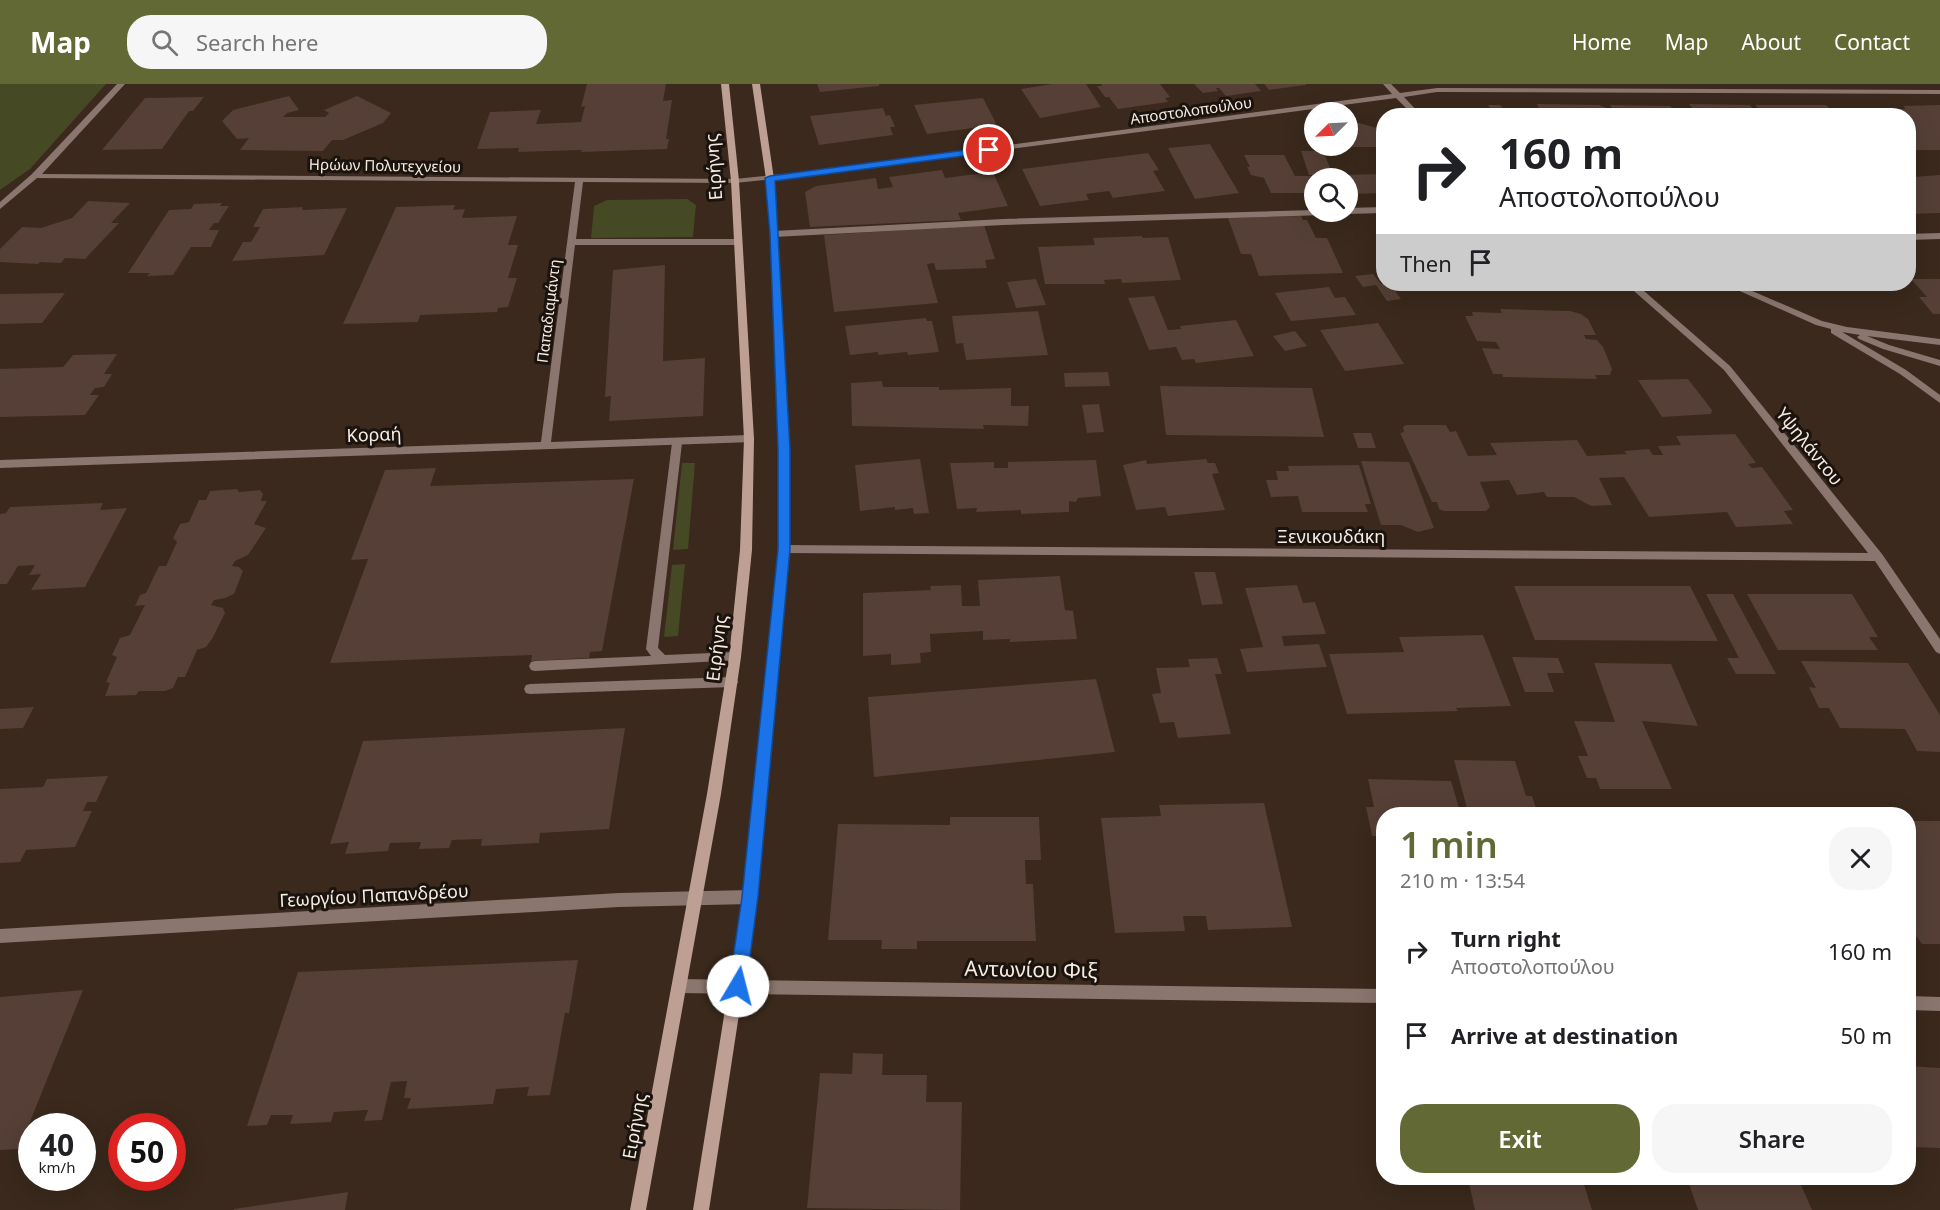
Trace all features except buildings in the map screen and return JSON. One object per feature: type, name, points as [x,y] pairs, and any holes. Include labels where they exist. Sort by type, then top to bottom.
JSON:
[{"type":"main road","name":"Ειρήνης","points":[[638,1210],[732,682],[746,550],[749,439],[735,181],[725,84]]},
{"type":"main road","points":[[701,1210],[738,986],[750,897],[784,549],[784,449],[774,234],[770,178],[756,84]]},
{"type":"street","points":[[0,206],[35,176],[121,84]]},
{"type":"street","points":[[1387,84],[1411,108]]},
{"type":"street","name":"Αποστολοπούλου","points":[[735,181],[1437,90],[1940,92]]},
{"type":"street","name":"Ηρώων Πολυτεχνείου","points":[[35,176],[735,181]]},
{"type":"street","name":"Παπαδιαμάντη","points":[[546,444],[579,181]]},
{"type":"street","points":[[1358,211],[1376,210]]},
{"type":"street","points":[[774,234],[1003,222],[1304,213]]},
{"type":"street","points":[[1916,237],[1940,236]]},
{"type":"street","points":[[571,242],[737,242]]},
{"type":"street","name":"Υψηλάντου","points":[[1639,291],[1726,368],[1878,556],[1940,649]]},
{"type":"street","points":[[1745,291],[1819,323],[1903,372],[1940,400]]},
{"type":"street","points":[[1819,323],[1847,330],[1940,342]]},
{"type":"street","points":[[1847,330],[1886,347],[1940,363]]},
{"type":"street","name":"Κοραή","points":[[0,464],[749,439]]},
{"type":"street","points":[[662,660],[652,650],[677,443]]},
{"type":"street","name":"Ξενικουδάκη","points":[[784,549],[1843,558],[1878,556]]},
{"type":"street","points":[[535,666],[735,657]]},
{"type":"street","points":[[530,689],[732,682]]},
{"type":"street","name":"Γεωργίου Παπανδρέου","points":[[0,936],[695,897],[750,897]]},
{"type":"street","name":"Αντωνίου Φιξ","points":[[679,986],[1376,996]]},
{"type":"street","points":[[1916,1003],[1940,1004]]},
{"type":"green space","points":[[0,84],[106,84],[30,169],[0,190]]},
{"type":"green space","points":[[687,199],[696,205],[693,237],[591,238],[594,206],[607,200]]},
{"type":"green space","points":[[682,463],[695,463],[688,549],[673,550]]},
{"type":"green space","points":[[685,564],[678,636],[664,637],[672,565]]},
{"type":"route","points":[[738,986],[750,897],[784,549],[784,449],[770,178],[989,150]]}]
